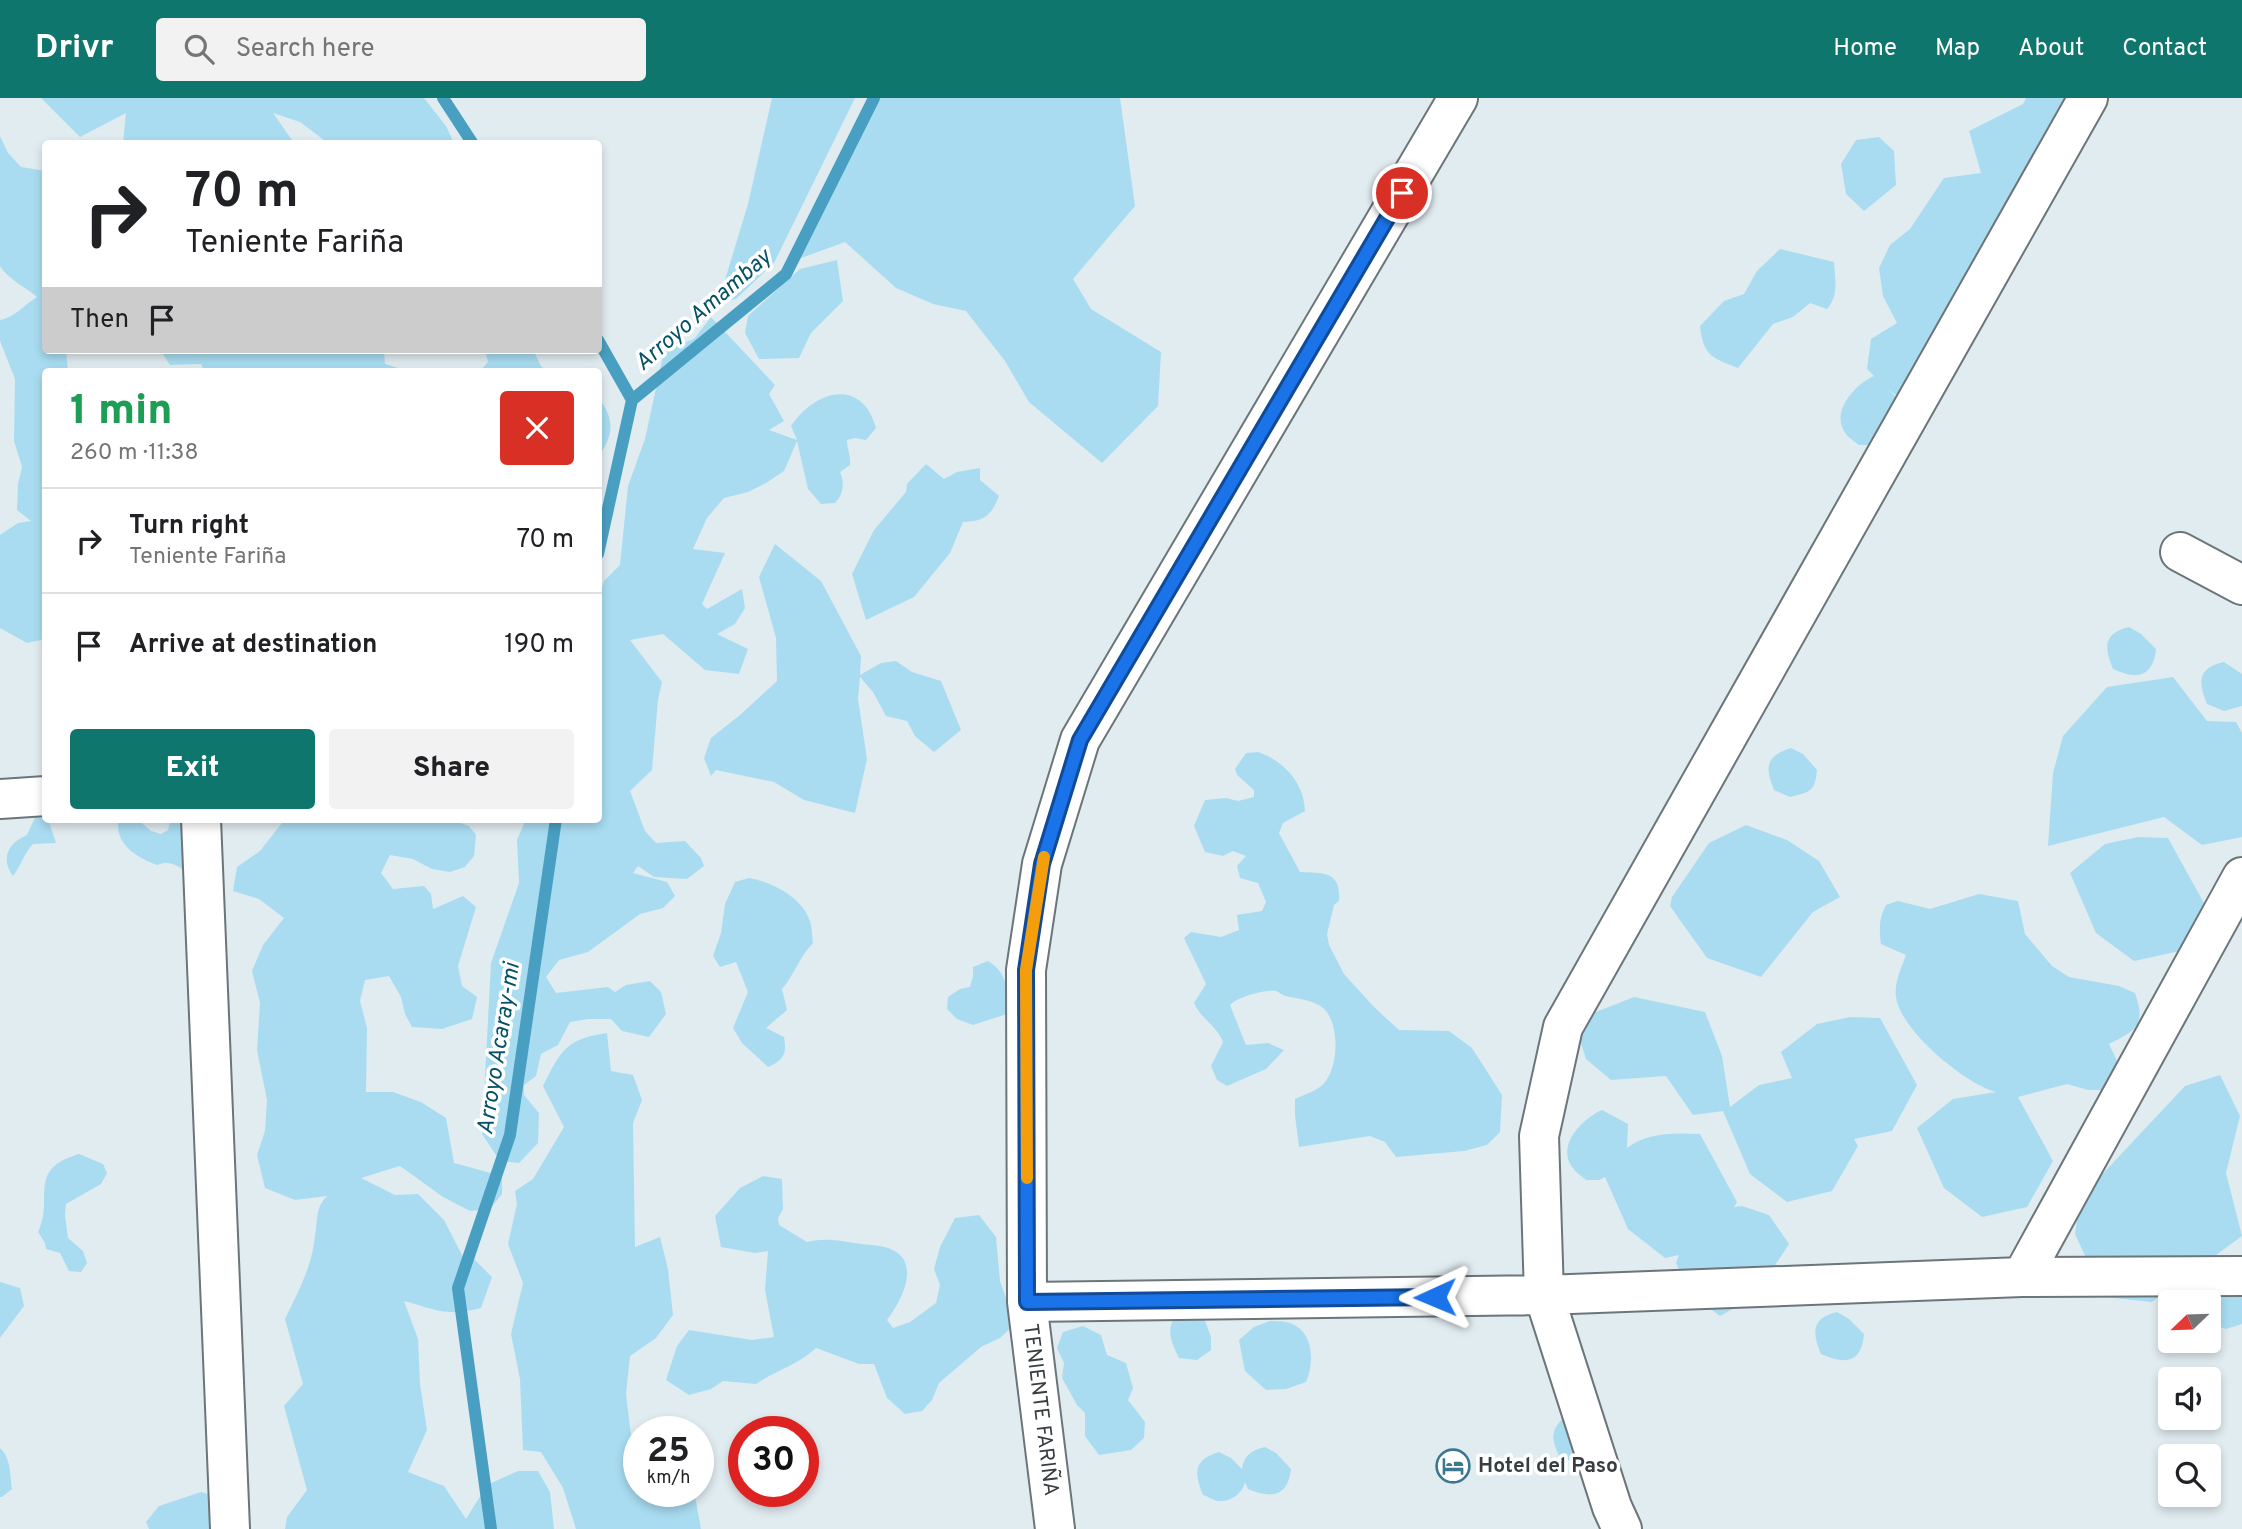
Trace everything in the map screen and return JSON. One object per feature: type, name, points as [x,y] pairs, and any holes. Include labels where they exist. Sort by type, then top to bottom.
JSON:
[{"type":"street","name":"TENIENTE FARIÑA","points":[[1055,1529],[1027,1302],[1026,970],[1042,864],[1080,740],[1458,98]]},
{"type":"street","points":[[1622,1529],[1612,1507],[1544,1295],[1538,1136],[1563,1027],[2088,98]]},
{"type":"street","points":[[2180,552],[2242,585]]},
{"type":"street","points":[[0,799],[42,796]]},
{"type":"street","points":[[201,823],[230,1529]]},
{"type":"street","points":[[2022,1277],[2242,877]]},
{"type":"street","points":[[1027,1302],[1544,1295],[2022,1277],[2242,1276]]},
{"type":"shaded area","points":[[41,98],[424,98],[446,126],[453,140],[324,140],[300,122],[273,113],[292,140],[123,140],[126,113],[80,137]]},
{"type":"shaded area","points":[[772,98],[855,98],[774,263],[736,299],[718,303],[748,204]]},
{"type":"shaded area","points":[[874,98],[1120,98],[1135,206],[1073,279],[1091,309],[1161,352],[1158,406],[1102,463],[1029,402],[1005,361],[966,311],[933,304],[896,288],[845,242],[793,261]]},
{"type":"shaded area","points":[[2026,98],[2095,98],[1899,398],[1887,388],[1898,399],[1874,445],[1859,445],[1846,434],[1842,426],[1842,409],[1852,392],[1874,376],[1867,369],[1871,339],[1897,323],[1883,296],[1879,268],[1890,245],[1910,229],[1944,178],[1981,173],[1969,131],[2023,104]]},
{"type":"shaded area","points":[[0,136],[8,153],[21,167],[42,170],[42,354],[66,354],[68,368],[42,368],[42,640],[27,643],[0,628],[0,535],[18,523],[31,521],[17,510],[22,467],[14,441],[15,379],[0,341],[0,320],[15,314],[37,297],[12,279],[0,266]]},
{"type":"shaded area","points":[[1879,137],[1894,151],[1896,185],[1864,211],[1846,194],[1841,164],[1856,140]]},
{"type":"shaded area","points":[[1780,249],[1834,262],[1835,287],[1831,304],[1827,309],[1810,303],[1793,317],[1773,324],[1738,368],[1715,358],[1706,349],[1700,326],[1724,301],[1744,294],[1757,271]]},
{"type":"shaded area","points":[[837,260],[843,301],[811,333],[799,358],[759,359],[745,333],[748,316],[800,269]]},
{"type":"shaded area","points":[[711,317],[775,385],[769,394],[784,421],[769,430],[797,440],[791,426],[801,414],[812,404],[837,394],[849,395],[860,401],[869,412],[876,428],[866,440],[847,440],[850,465],[840,472],[842,489],[835,503],[821,504],[808,489],[797,441],[784,471],[748,492],[724,498],[707,518],[693,549],[725,553],[702,604],[707,609],[742,589],[745,608],[735,624],[717,634],[748,649],[739,674],[705,670],[663,634],[630,640],[662,682],[652,770],[630,791],[645,831],[656,843],[685,841],[701,858],[704,866],[687,879],[654,877],[638,866],[633,873],[667,882],[675,896],[663,908],[640,914],[588,952],[559,960],[546,977],[556,993],[608,987],[615,992],[626,985],[650,981],[661,992],[666,1014],[649,1037],[622,1031],[611,1019],[570,1022],[558,1045],[541,1054],[536,1076],[524,1085],[524,1095],[539,1113],[538,1143],[519,1163],[500,1161],[482,1134],[491,963],[519,883],[517,840],[524,823],[602,823],[602,587],[604,581],[620,565],[628,486],[645,439],[664,351],[694,339]]},
{"type":"shaded area","points":[[163,354],[384,354],[385,364],[398,368],[203,368],[201,364],[170,365]]},
{"type":"shaded area","points":[[486,354],[535,354],[543,368],[483,368],[488,362]]},
{"type":"shaded area","points":[[602,402],[610,420],[608,441],[602,451]]},
{"type":"shaded area","points":[[926,464],[944,479],[957,472],[980,468],[980,480],[999,496],[986,516],[963,522],[950,553],[914,597],[866,620],[852,574],[874,530],[906,492],[907,484]]},
{"type":"shaded area","points":[[775,544],[821,581],[861,656],[860,675],[881,663],[896,661],[912,672],[941,681],[961,730],[934,752],[915,736],[907,721],[886,716],[873,692],[860,677],[858,699],[867,759],[855,813],[804,800],[774,782],[716,770],[711,776],[704,758],[711,738],[777,681],[776,638],[759,577]]},
{"type":"shaded area","points":[[2129,627],[2141,634],[2156,649],[2151,666],[2142,674],[2129,675],[2113,669],[2108,654],[2110,637]]},
{"type":"shaded area","points":[[2224,662],[2242,674],[2242,706],[2224,711],[2207,704],[2201,683],[2204,672]]},
{"type":"shaded area","points":[[2173,677],[2207,721],[2236,722],[2242,733],[2242,837],[2202,845],[2164,817],[2048,846],[2053,773],[2063,736],[2107,687]]},
{"type":"shaded area","points":[[1791,748],[1803,754],[1817,770],[1815,783],[1810,790],[1790,797],[1774,790],[1769,764],[1776,755]]},
{"type":"shaded area","points":[[1258,752],[1284,767],[1301,791],[1305,811],[1283,823],[1279,833],[1300,872],[1323,874],[1334,879],[1337,884],[1339,901],[1334,905],[1327,934],[1329,945],[1344,974],[1399,1030],[1449,1031],[1472,1048],[1502,1095],[1500,1132],[1487,1145],[1464,1151],[1396,1157],[1385,1142],[1370,1136],[1299,1147],[1295,1099],[1320,1087],[1331,1072],[1335,1050],[1334,1028],[1326,1011],[1318,1004],[1285,996],[1276,991],[1252,994],[1230,1005],[1246,1045],[1268,1043],[1284,1050],[1266,1069],[1227,1086],[1217,1080],[1211,1066],[1223,1042],[1194,1003],[1206,984],[1184,938],[1191,932],[1221,937],[1239,930],[1237,915],[1262,911],[1266,902],[1258,883],[1240,878],[1237,866],[1246,856],[1233,851],[1223,856],[1205,852],[1194,826],[1205,800],[1226,798],[1238,801],[1254,797],[1254,790],[1237,775],[1235,769],[1246,753]]},
{"type":"shaded area","points":[[36,815],[42,818],[42,823],[49,823],[56,843],[33,844],[13,876],[7,864],[8,852],[15,842],[27,835]]},
{"type":"shaded area","points":[[119,823],[142,823],[151,831],[161,834],[168,830],[170,823],[196,823],[191,877],[176,865],[157,865],[135,854],[123,842]]},
{"type":"shaded area","points":[[282,823],[460,823],[469,826],[476,835],[474,856],[465,867],[450,872],[432,869],[413,859],[390,855],[381,873],[393,889],[424,886],[431,894],[433,909],[463,896],[476,907],[458,966],[462,986],[477,997],[472,1019],[442,1029],[412,1027],[401,997],[389,976],[365,980],[360,1001],[367,1028],[366,1092],[393,1092],[421,1102],[446,1118],[454,1163],[491,1173],[502,1179],[502,1194],[490,1209],[470,1211],[443,1197],[400,1166],[361,1178],[395,1195],[418,1194],[444,1220],[463,1257],[474,1259],[492,1277],[481,1308],[450,1312],[404,1301],[418,1339],[420,1384],[427,1430],[408,1472],[444,1486],[466,1519],[487,1485],[518,1471],[538,1471],[550,1492],[554,1529],[285,1529],[287,1517],[307,1490],[284,1406],[303,1384],[285,1319],[308,1269],[319,1210],[327,1196],[295,1200],[265,1188],[257,1155],[265,1131],[267,1100],[257,1050],[260,1003],[252,971],[263,945],[284,918],[259,899],[233,891],[237,867],[260,851]]},
{"type":"shaded area","points":[[1746,825],[1787,840],[1819,861],[1840,897],[1813,912],[1761,977],[1707,958],[1670,906],[1672,897],[1709,843]]},
{"type":"shaded area","points":[[2138,837],[2168,838],[2205,905],[2180,951],[2134,961],[2096,933],[2070,873],[2105,844]]},
{"type":"shaded area","points":[[749,878],[776,887],[793,898],[806,912],[812,932],[813,943],[782,989],[787,1010],[766,1028],[784,1037],[785,1043],[783,1056],[768,1067],[742,1043],[733,1028],[748,992],[736,962],[720,967],[713,956],[721,933],[725,904],[735,882]]},
{"type":"shaded area","points":[[1979,894],[2018,901],[2025,934],[2052,966],[2069,977],[2119,986],[2135,993],[2140,1012],[2137,1025],[2109,1044],[2118,1063],[2108,1090],[2088,1090],[2067,1084],[2018,1097],[2053,1161],[2027,1207],[1982,1217],[1944,1188],[1917,1128],[1953,1099],[1996,1092],[1952,1067],[1909,1025],[1896,997],[1898,976],[1906,955],[1881,944],[1880,928],[1886,905],[1898,901],[1930,909]]},
{"type":"shaded area","points":[[988,961],[1004,978],[1007,1014],[973,1025],[957,1019],[947,1009],[948,997],[960,989],[970,987],[973,967]]},
{"type":"shaded area","points":[[1634,997],[1705,1012],[1722,1056],[1730,1107],[1759,1085],[1792,1078],[1781,1052],[1817,1024],[1850,1017],[1880,1018],[1917,1085],[1892,1131],[1854,1139],[1858,1146],[1832,1191],[1787,1202],[1750,1174],[1723,1111],[1693,1115],[1666,1076],[1611,1080],[1586,1059],[1579,1037],[1588,1015]]},
{"type":"shaded area","points":[[607,1033],[611,1071],[633,1075],[642,1100],[633,1123],[635,1247],[660,1237],[668,1269],[673,1315],[656,1338],[630,1356],[626,1394],[629,1416],[623,1416],[623,1507],[697,1507],[701,1529],[576,1529],[563,1488],[541,1452],[523,1450],[520,1379],[511,1334],[523,1283],[508,1244],[517,1204],[515,1191],[533,1179],[564,1127],[543,1086],[566,1048]]},
{"type":"shaded area","points":[[2220,1075],[2240,1116],[2226,1173],[2242,1236],[2168,1290],[2158,1290],[2158,1298],[2152,1302],[2104,1297],[2075,1234],[2080,1198],[2185,1086]]},
{"type":"shaded area","points":[[1602,1110],[1628,1124],[1627,1148],[1653,1136],[1700,1134],[1737,1202],[1734,1207],[1742,1206],[1769,1215],[1789,1244],[1754,1297],[1720,1316],[1691,1295],[1676,1263],[1679,1255],[1665,1258],[1628,1229],[1605,1177],[1586,1180],[1574,1170],[1568,1160],[1569,1142],[1587,1119]]},
{"type":"shaded area","points":[[79,1154],[103,1164],[107,1173],[101,1184],[66,1204],[68,1238],[83,1251],[87,1263],[81,1272],[69,1271],[60,1253],[46,1249],[38,1232],[47,1177],[52,1168]]},
{"type":"shaded area","points":[[763,1176],[782,1179],[783,1209],[778,1218],[779,1225],[807,1242],[840,1241],[885,1247],[899,1254],[907,1271],[903,1292],[887,1320],[893,1328],[910,1322],[936,1303],[940,1285],[934,1269],[940,1247],[955,1218],[979,1215],[996,1237],[1000,1281],[1015,1324],[1000,1338],[981,1347],[939,1383],[932,1400],[922,1411],[905,1414],[887,1398],[874,1364],[859,1364],[816,1348],[756,1384],[723,1381],[711,1389],[689,1395],[666,1380],[677,1346],[689,1330],[752,1340],[774,1337],[765,1290],[768,1251],[755,1253],[721,1247],[715,1216],[740,1188]]},
{"type":"shaded area","points":[[0,1282],[20,1288],[24,1306],[0,1338]]},
{"type":"shaded area","points":[[2237,1291],[2242,1292],[2242,1324],[2226,1329],[2221,1327],[2221,1298]]},
{"type":"shaded area","points":[[1181,1308],[1203,1315],[1211,1337],[1211,1350],[1197,1360],[1179,1358],[1173,1344],[1171,1327]]},
{"type":"shaded area","points":[[1837,1312],[1849,1319],[1864,1334],[1860,1351],[1851,1359],[1838,1360],[1821,1354],[1818,1346],[1815,1333],[1818,1322]]},
{"type":"shaded area","points":[[1270,1321],[1295,1325],[1307,1338],[1311,1365],[1306,1382],[1286,1389],[1266,1390],[1245,1371],[1239,1340],[1254,1327]]},
{"type":"shaded area","points":[[1083,1326],[1101,1335],[1107,1355],[1126,1363],[1133,1388],[1128,1400],[1145,1422],[1144,1438],[1131,1450],[1099,1455],[1085,1436],[1085,1413],[1077,1405],[1062,1378],[1064,1363],[1057,1348],[1063,1332]]},
{"type":"shaded area","points":[[1565,1416],[1593,1458],[1576,1463],[1559,1456],[1553,1435]]},
{"type":"shaded area","points":[[1265,1447],[1276,1453],[1291,1469],[1282,1490],[1264,1494],[1248,1489],[1245,1482],[1239,1493],[1228,1500],[1217,1501],[1203,1495],[1197,1473],[1204,1459],[1219,1452],[1231,1458],[1242,1469],[1249,1454]]},
{"type":"shaded area","points":[[0,1448],[8,1462],[12,1489],[2,1497],[0,1497]]},
{"type":"shaded area","points":[[201,1492],[219,1497],[231,1529],[149,1529],[146,1522],[159,1506]]},
{"type":"waterway","name":"Arroyo Acaray-mi","points":[[443,98],[470,140]]},
{"type":"waterway","name":"Arroyo Amambay","points":[[632,400],[786,274],[874,98]]},
{"type":"waterway","name":"Arroyo Acaray-mi","points":[[602,347],[632,400],[602,536]]},
{"type":"waterway","name":"Arroyo Acaray-mi","points":[[491,1529],[458,1288],[510,1135],[555,823]]},
{"type":"slow traffic","points":[[1027,1178],[1026,970],[1044,857]]},
{"type":"place","name":"Hotel del Paso","points":[[1453,1466]]},
{"type":"route","points":[[1402,193],[1080,740],[1042,864],[1026,970],[1027,1302],[1435,1297]]}]
